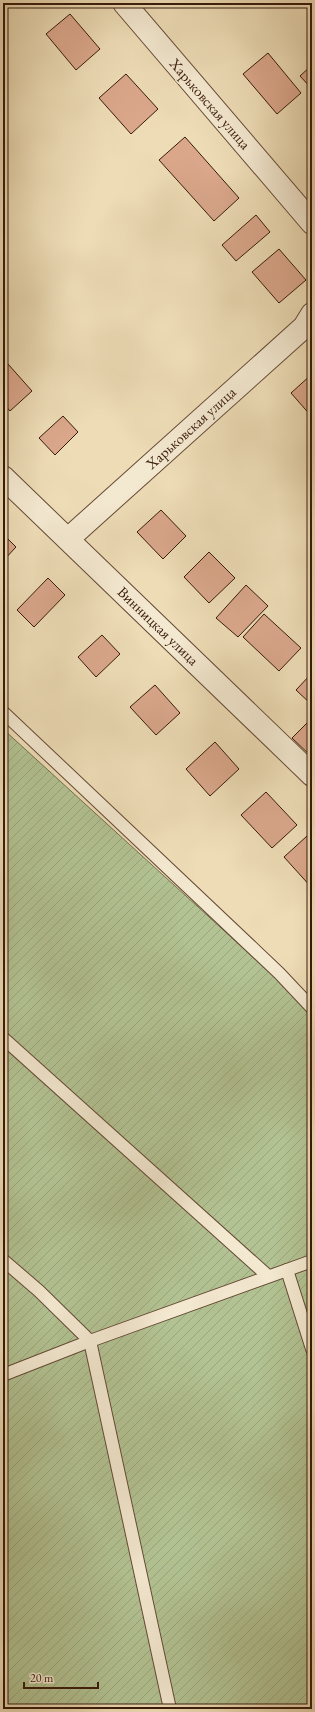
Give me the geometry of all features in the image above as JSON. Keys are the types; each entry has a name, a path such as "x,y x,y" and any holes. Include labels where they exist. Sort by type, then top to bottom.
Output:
{"street":[{"name":"Харьковская улица","path":"124,3 312,223"},
{"name":"Харьковская улица","path":"68,539 309,325"},
{"name":"Винницкая улица","path":"3,477 312,775"}],"lane":[{"path":"3,712 279,973 312,1008"},
{"path":"3,1038 268,1276"},
{"path":"3,1260 39,1291 90,1341 170,1709"},
{"path":"3,1375 90,1341 312,1261"},
{"path":"287,1270 312,1349"}],"green space":[{"path":"3,729 312,1011 312,1709 3,1709"}],"building":[{"path":"70,14 100,49 76,70 46,34"},
{"path":"268,53 301,93 277,114 243,74"},
{"path":"312,65 312,89 300,76"},
{"path":"126,74 158,109 131,134 99,98"},
{"path":"185,137 239,198 214,221 159,160"},
{"path":"256,215 270,232 236,261 222,245"},
{"path":"279,249 306,280 279,303 252,272"},
{"path":"8,364 32,391 10,411 3,403 3,369"},
{"path":"312,374 312,417 291,393"},
{"path":"63,416 78,432 55,455 39,438"},
{"path":"161,510 186,536 163,559 137,532"},
{"path":"3,534 16,547 3,561"},
{"path":"209,552 235,578 209,603 184,577"},
{"path":"48,578 65,595 34,627 17,610"},
{"path":"246,585 268,606 238,637 216,618"},
{"path":"264,614 301,648 279,671 243,637"},
{"path":"102,635 120,654 96,677 78,657"},
{"path":"312,673 312,705 296,690"},
{"path":"155,685 180,713 156,735 130,707"},
{"path":"312,718 312,757 292,738"},
{"path":"215,742 239,769 210,796 186,769"},
{"path":"266,792 297,825 272,848 241,815"},
{"path":"307,836 312,841 312,888 284,857"}]}
